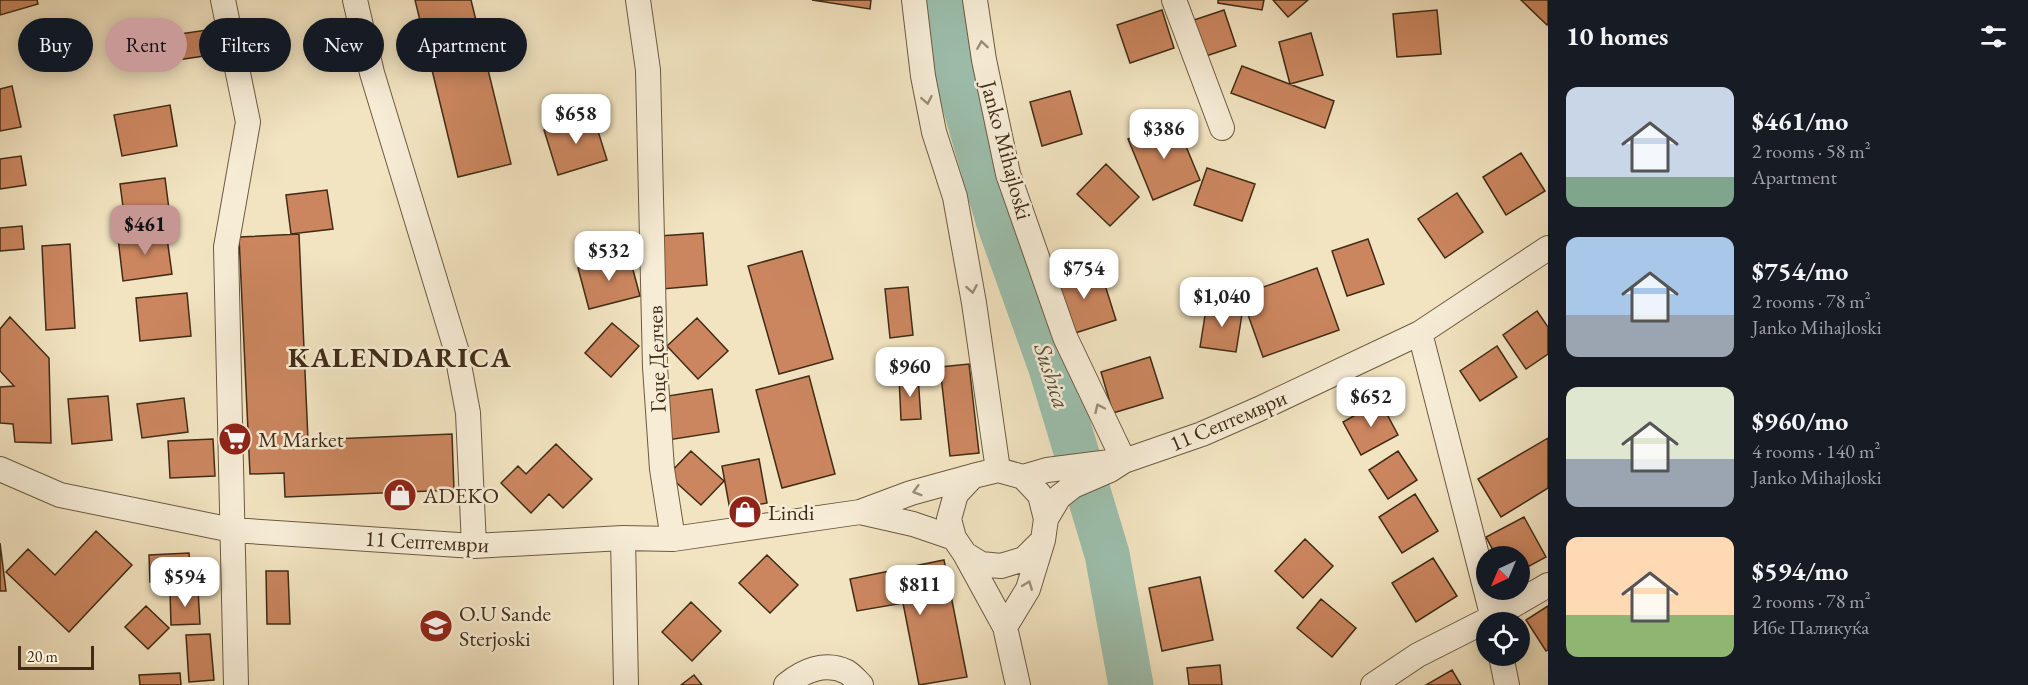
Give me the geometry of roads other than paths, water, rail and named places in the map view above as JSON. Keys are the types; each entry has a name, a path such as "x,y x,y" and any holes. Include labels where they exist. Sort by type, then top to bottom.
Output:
{"street":[{"path":"355,0 372,74 456,349 468,413 474,546"},
{"name":"Гоце Делчев","path":"638,0 648,69 655,367 661,458 674,539"},
{"path":"914,0 923,76 934,132 955,196 974,303 998,470"},
{"name":"Janko Mihajloski","path":"975,0 984,60 1008,174 1065,337 1115,464"},
{"path":"1173,0 1222,128"},
{"path":"229,2 248,122 226,248 236,685"},
{"name":"11 Септември","path":"1044,529 1059,497 1073,486 1115,464 1202,434 1250,413 1420,333 1548,248"},
{"path":"1420,333 1492,612"},
{"name":"11 Септември","path":"1023,477 1047,470 1115,464"},
{"name":"11 Септември","path":"0,469 60,495 232,530 474,546 623,538 674,539 860,512 911,493 973,476"},
{"path":"1005,627 1028,589 1044,529 1040,495 1023,477 998,470 973,476 956,494 949,519 959,546 1005,627 1018,685"},
{"name":"11 Септември","path":"860,512 913,524 959,546"},
{"path":"959,546 981,564 1000,566 1024,559 1044,529"},
{"path":"623,538 627,685"},
{"path":"1506,612 1548,585"},
{"path":"1373,685 1418,655 1476,628"},
{"path":"786,685 796,677 821,666 847,672 861,685"},
{"path":"1503,666 1507,685"}],"waterway":[{"name":"Sushica","path":"945,0 955,71 998,220 1051,368 1107,554 1131,685"}],"place":[{"name":"M Market","path":"235,439"},
{"name":"ADEKO","path":"400,495"},
{"name":"Lindi","path":"745,512"},
{"name":"O.U Sande Sterjoski","path":"436,626"}],"district":[{"name":"KALENDARICA","path":"400,357"}]}
